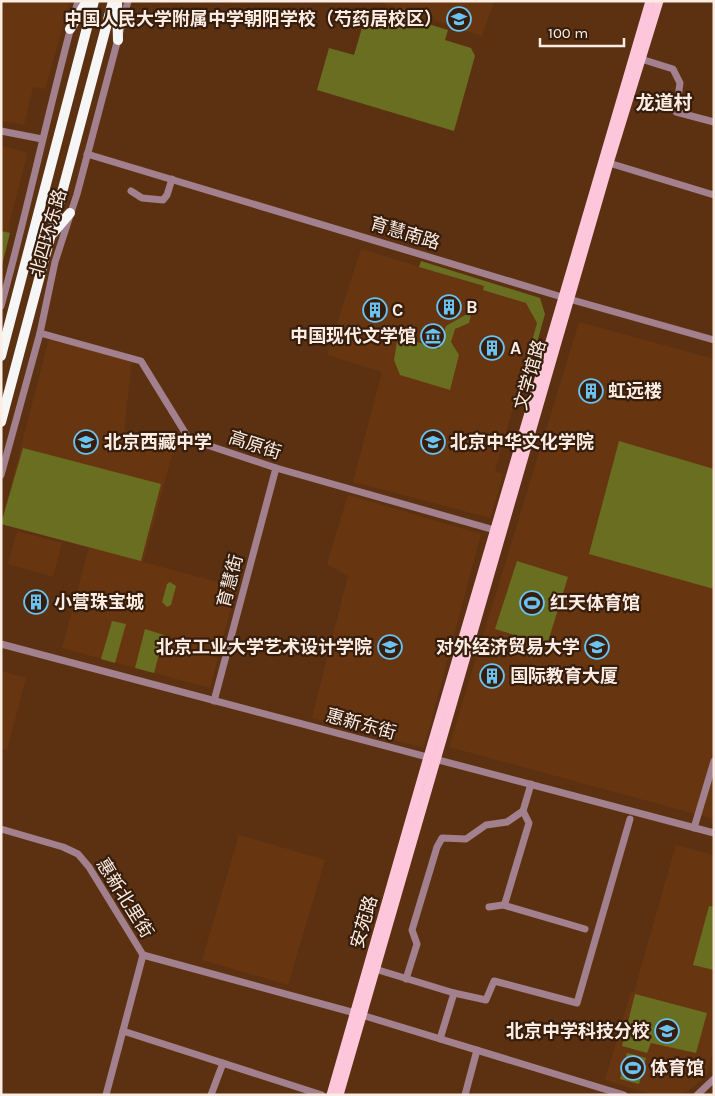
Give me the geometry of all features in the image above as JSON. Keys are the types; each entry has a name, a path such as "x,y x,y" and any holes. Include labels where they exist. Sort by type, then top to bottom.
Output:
{"highway":[{"path":"70,29 87,1"},
{"name":"北四环东路","path":"1,356 94,1"},
{"name":"北四环东路","path":"1,422 113,1"},
{"path":"117,1 118,40"},
{"path":"51,235 70,212"}],"main road":[{"name":"文学馆路","path":"432,758 650,1"},
{"name":"文学馆路","path":"566,298 659,1"},
{"name":"安苑路","path":"331,1095 375,969 432,758"},
{"name":"安苑路","path":"339,1095 358,1014 432,758"}],"street":[{"name":"北四环东路","path":"1,306 27,212 42,139 78,1"},
{"name":"北四环东路","path":"1,475 40,332 55,262 87,154 128,1"},
{"path":"641,59 673,69 680,83 676,112 714,122"},
{"path":"1,131 42,139"},
{"name":"育慧南路","path":"87,154 566,298 714,340"},
{"path":"609,163 714,195"},
{"path":"131,191 142,198 163,200 167,195 172,179"},
{"name":"高原街","path":"40,332 141,361 189,439 276,468 498,530"},
{"name":"育慧街","path":"214,701 276,468"},
{"name":"惠新东街","path":"1,644 714,834"},
{"path":"694,828 714,761"},
{"path":"406,978 416,944 412,930 437,847 442,838 466,839 486,825 507,822 523,811 531,784"},
{"path":"503,905 528,823 523,811"},
{"path":"375,969 454,993 486,1000 494,981 577,1003 630,819"},
{"name":"惠新北里街","path":"1,829 64,847 78,854 90,867 143,955 106,1095"},
{"path":"489,907 503,905 585,929"},
{"path":"143,955 358,1014 624,1095"},
{"path":"440,1039 454,993"},
{"path":"123,1031 322,1095"},
{"path":"465,1095 477,1050"},
{"path":"211,1095 223,1063"},
{"path":"697,1095 714,1079"}],"shaded area":[{"path":"1,1 70,1 45,89 33,87 24,125 1,121"},
{"name":"中国人民大学附属中学朝阳学校（芍药居校区）","path":"376,1 494,1 482,36"},
{"path":"1,146 25,152 27,156 9,224 10,233 1,266"},
{"path":"361,249 484,286 484,290 527,303 537,323 495,471 503,474 491,518 353,482 382,372 327,355"},
{"name":"对外经济贸易大学","path":"579,322 714,359 714,819 449,747"},
{"name":"北京西藏中学","path":"50,335 132,358 124,433 173,451 143,562 236,587 210,688 62,648 89,547 1,524"},
{"name":"北京工业大学艺术设计学院","path":"348,495 481,534 424,748 312,718 348,576 327,564"},
{"path":"17,531 62,543 53,577 8,564"},
{"path":"1,671 26,678 7,750 1,749"},
{"path":"239,835 325,860 288,985 202,960"},
{"path":"676,845 714,855 714,1049 706,1076 688,1091 680,1095 652,1095 605,1080 631,992 634,992"}],"green space":[{"path":"378,9 448,30 445,40 471,48 475,56 454,131 317,90 329,48 354,55 364,21 374,23"},
{"path":"1,231 10,233 1,269"},
{"path":"421,261 540,298 545,314 535,350 530,348 537,323 526,303 483,290 484,286 419,267"},
{"path":"467,314 471,315 469,323 455,329 451,342 459,355 450,390 400,375 394,360 398,336 439,349 446,326"},
{"path":"619,441 714,469 714,589 589,554"},
{"path":"23,448 161,484 141,561 1,524"},
{"name":"红天体育馆","path":"517,561 568,577 547,645 495,629"},
{"path":"170,582 176,586 171,605 167,607 162,602 167,584"},
{"path":"112,621 126,624 115,663 101,659"},
{"path":"145,629 164,635 154,673 135,668"},
{"path":"709,906 714,907 714,970 693,965"},
{"path":"635,994 707,1013 696,1053 651,1043 647,1053 622,1046"},
{"name":"体育馆","path":"627,1053 646,1058 639,1084 620,1079"}],"place":[{"name":"中国人民大学附属中学朝阳学校（芍药居校区）","path":"459,19"},
{"name":"B","path":"449,307"},
{"name":"C","path":"375,310"},
{"name":"中国现代文学馆","path":"433,336"},
{"name":"A","path":"492,348"},
{"name":"虹远楼","path":"591,391"},
{"name":"北京西藏中学","path":"86,442"},
{"name":"北京中华文化学院","path":"433,442"},
{"name":"小营珠宝城","path":"36,602"},
{"name":"红天体育馆","path":"532,603"},
{"name":"北京工业大学艺术设计学院","path":"390,647"},
{"name":"对外经济贸易大学","path":"597,647"},
{"name":"国际教育大厦","path":"492,676"},
{"name":"北京中学科技分校","path":"667,1031"},
{"name":"体育馆","path":"633,1068"}],"district":[{"name":"龙道村","path":"664,103"}]}
